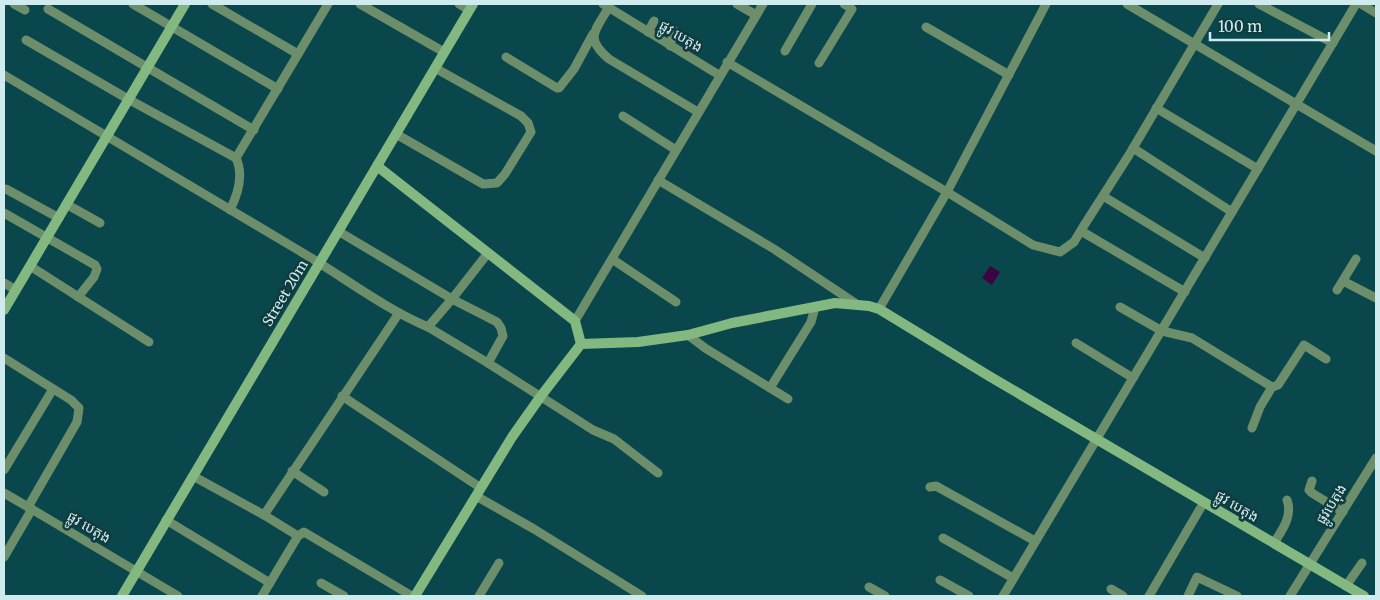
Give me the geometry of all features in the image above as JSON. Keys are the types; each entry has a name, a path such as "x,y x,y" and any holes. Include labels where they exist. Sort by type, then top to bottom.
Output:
{"street":[{"path":"14,4 25,10"},
{"path":"134,4 278,89"},
{"path":"4,310 185,4"},
{"path":"212,4 298,54"},
{"path":"236,158 328,4"},
{"path":"360,4 444,52"},
{"path":"459,4 471,7"},
{"path":"736,4 756,15"},
{"path":"575,322 719,75 763,4"},
{"path":"785,52 812,4"},
{"path":"819,63 852,9 844,4"},
{"path":"879,309 947,192 1046,4"},
{"path":"1127,4 1376,151"},
{"path":"727,62 1038,247 1060,252 1074,242 1133,148 1218,4"},
{"path":"1259,4 1333,43"},
{"path":"1003,596 1356,4"},
{"path":"1361,4 1376,13"},
{"path":"506,57 559,88 574,69 595,31 606,5"},
{"name":"ផ្លូវ បេតុង","path":"606,5 719,75"},
{"name":"Street 20m","path":"122,596 471,7"},
{"path":"48,9 254,130"},
{"path":"648,32 654,21"},
{"path":"926,27 1009,75"},
{"path":"670,46 674,30"},
{"path":"595,31 593,42 598,50 609,59 698,112"},
{"path":"26,40 128,100 236,158 240,167 240,178 238,190 230,210"},
{"path":"396,134 483,184 497,183 506,174 531,132 528,123 521,116 434,68"},
{"path":"4,75 319,262 399,313 428,327 488,363 593,430 614,439 658,473"},
{"path":"1156,108 1258,170"},
{"path":"623,116 676,150"},
{"path":"1133,148 1232,212"},
{"path":"262,596 298,536 304,532 413,596 512,437 581,344 575,322 377,166"},
{"path":"658,180 774,249 855,304"},
{"path":"6,189 58,218"},
{"path":"1103,196 1205,258"},
{"path":"66,204 100,223"},
{"path":"4,213 92,262 97,269 94,277 78,297"},
{"path":"338,231 452,299 497,322 503,336 488,363"},
{"path":"1081,231 1185,292"},
{"path":"428,327 488,253"},
{"path":"612,259 676,302"},
{"path":"1337,290 1356,259"},
{"path":"30,266 149,342"},
{"path":"1343,282 1376,298"},
{"path":"4,283 16,290"},
{"name":"ផ្លូវ បេតុង","path":"581,344 638,342 688,335 732,323 835,302 879,309 1364,596"},
{"path":"770,388 811,322 815,307"},
{"path":"1120,307 1162,330 1192,338 1272,387 1278,386 1304,344 1326,359"},
{"path":"264,515 399,313"},
{"path":"688,335 705,348 788,399"},
{"path":"1076,343 1133,378"},
{"path":"4,358 71,400 79,408 77,422 4,557"},
{"path":"1252,428 1260,406 1272,387"},
{"path":"4,470 53,389"},
{"path":"342,396 534,529 642,596"},
{"name":"ផ្លូវបេតុង","path":"1290,596 1376,458"},
{"path":"292,471 324,492"},
{"path":"193,476 298,536"},
{"path":"1312,481 1309,490 1312,494 1343,512"},
{"path":"930,487 936,486 1035,541"},
{"name":"ផ្លូវ បេតុង","path":"4,493 178,596"},
{"path":"1274,544 1286,524 1290,508 1287,500"},
{"path":"1149,596 1204,502"},
{"path":"166,520 270,583"},
{"path":"943,538 1013,578"},
{"path":"479,596 499,563"},
{"path":"1346,586 1362,563"},
{"path":"1188,596 1197,577 1235,596"},
{"path":"940,580 969,596"},
{"path":"321,583 344,596"},
{"path":"869,587 885,596"},
{"path":"1111,590 1122,596"}],"shaded area":[{"path":"990,266 1000,272 992,285 982,278"}]}
